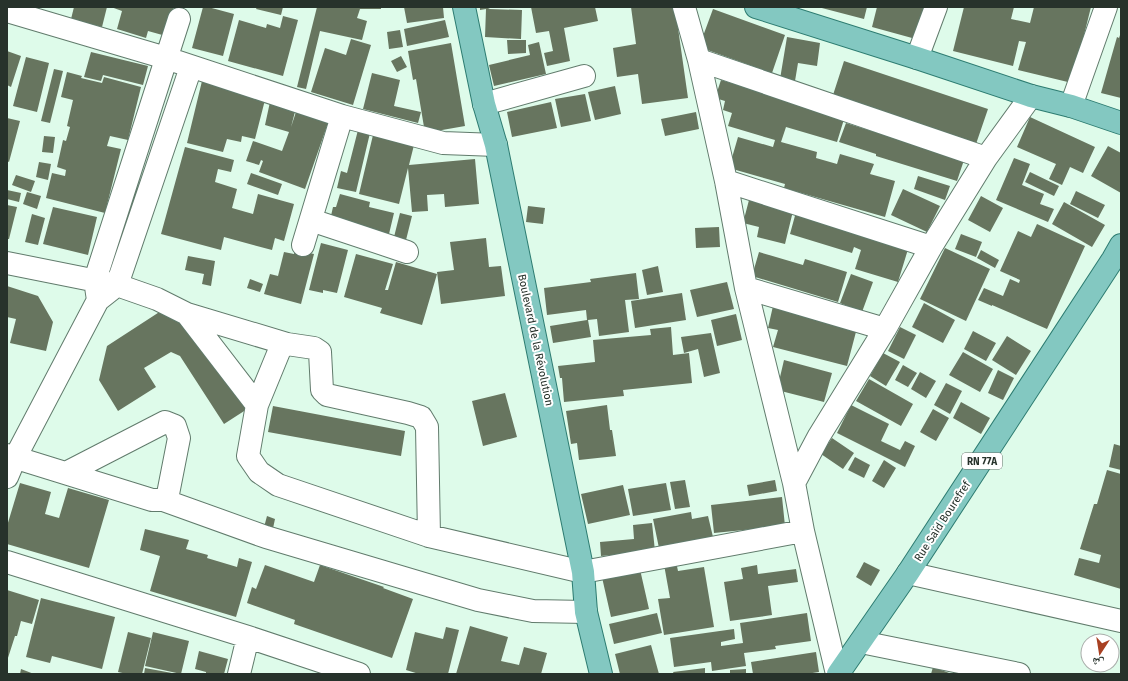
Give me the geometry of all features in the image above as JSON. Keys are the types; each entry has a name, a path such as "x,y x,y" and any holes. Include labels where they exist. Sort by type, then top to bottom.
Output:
{"main road":[{"name":"Boulevard de la Révolution","path":"464,7 484,104 496,145 583,572 586,612 602,674"},
{"path":"767,9 1031,96 1071,106 1121,123"},
{"name":"Rue Saïd Bourefref","path":"838,674 908,573 1113,259 1121,244"}],"street":[{"path":"684,7 699,60 726,181 746,288 794,483 803,532 838,674"},
{"path":"917,58 936,7"},
{"path":"1071,106 1106,7"},
{"path":"7,11 166,58 342,116 443,143 496,145"},
{"path":"179,19 97,290 10,463 66,473 152,500 163,500 266,537 478,600 533,611 586,612"},
{"path":"699,60 986,158"},
{"path":"117,285 191,67"},
{"path":"484,104 584,76"},
{"path":"794,483 819,436 885,329 931,247 986,158 1031,96"},
{"path":"303,245 342,116"},
{"path":"726,181 931,247"},
{"path":"311,220 407,252"},
{"path":"7,263 97,290 117,285 157,299 187,314 287,344 314,348 320,352 322,390 327,395 408,412 421,417 427,428 430,536"},
{"path":"746,288 885,329"},
{"path":"187,314 257,405"},
{"path":"287,344 280,349 257,405 248,456 259,472 278,484 430,536 583,572 803,532"},
{"path":"66,473 165,422 175,426 179,438 168,494 163,500"},
{"path":"7,562 248,637 359,674"},
{"path":"908,573 1121,621"},
{"path":"239,674 248,637"},
{"path":"861,642 1019,674"}],"building":[{"path":"74,7 107,7 102,27 71,19"},
{"path":"111,7 174,7 166,36 148,31 146,38 117,29 122,11"},
{"path":"203,7 234,14 223,56 192,48"},
{"path":"257,7 283,7 281,15 256,9"},
{"path":"317,7 381,7 381,9 360,9 357,18 367,21 362,40 320,31 306,89 297,87"},
{"path":"404,7 443,7 444,18 407,23"},
{"path":"480,7 492,7 488,9 522,10 521,39 485,37 486,9 480,10"},
{"path":"531,7 595,7 598,21 564,28 570,61 547,66 544,53 553,51 549,31 536,33"},
{"path":"631,7 675,7 688,98 642,104 638,74 617,77 613,48 636,44"},
{"path":"818,7 867,7 864,19"},
{"path":"877,7 933,7 923,41 872,27"},
{"path":"964,7 1014,7 1011,19 1030,23 1034,7 1091,7 1072,83 1018,70 1026,42 1019,41 1013,66 953,51"},
{"path":"713,9 785,35 772,73 699,47"},
{"path":"283,16 298,20 283,76 228,61 239,20 266,28 267,24 280,28"},
{"path":"445,20 449,37 407,46 404,29"},
{"path":"400,30 403,47 389,49 387,32"},
{"path":"1121,32 1121,98 1101,93 1117,37 1119,38"},
{"path":"787,37 820,43 817,66 798,63 795,81 780,79"},
{"path":"351,39 371,45 353,105 311,92 325,48 346,55"},
{"path":"507,40 526,40 526,53 508,54"},
{"path":"539,42 546,74 494,86 489,65 530,55 528,45"},
{"path":"451,43 465,126 425,133 416,79 413,80 408,51"},
{"path":"7,51 21,56 11,87 7,85"},
{"path":"91,52 148,66 143,85 103,75 101,81 84,77"},
{"path":"401,56 407,67 397,72 391,61"},
{"path":"26,57 49,63 37,112 13,106"},
{"path":"844,61 988,109 976,144 833,95"},
{"path":"54,69 63,71 50,123 41,121"},
{"path":"67,72 82,76 81,78 102,83 104,77 141,87 128,140 110,136 107,146 121,149 105,213 46,198 52,173 65,176 66,170 57,167 63,140 66,141 70,127 67,126 73,100 61,97"},
{"path":"372,73 400,80 394,106 421,112 418,123 363,109"},
{"path":"721,80 845,116 837,142 786,127 781,142 817,152 816,158 837,164 840,154 874,164 870,174 895,181 885,217 784,188 785,184 729,168 738,137 773,147 775,140 728,126 732,113 723,110 725,101 715,98"},
{"path":"202,81 266,96 255,139 242,136 241,142 227,139 223,152 187,143"},
{"path":"615,86 621,114 595,120 588,92"},
{"path":"585,94 591,121 561,127 555,99"},
{"path":"270,102 296,108 291,127 296,112 328,123 305,189 259,172 263,161 261,160 259,165 246,161 253,141 282,151 289,132 265,125"},
{"path":"551,102 557,128 512,137 507,112"},
{"path":"696,112 699,129 665,136 661,119"},
{"path":"1030,117 1095,147 1083,173 1070,167 1062,185 1049,179 1056,164 1017,147"},
{"path":"7,118 20,121 9,162 7,161"},
{"path":"846,123 964,160 957,181 876,156 876,154 839,142"},
{"path":"358,130 370,133 356,192 337,188 341,171 347,173"},
{"path":"373,135 414,145 409,165 475,159 479,204 445,207 444,194 427,195 428,211 412,212 408,168 399,204 359,194"},
{"path":"44,136 55,137 53,153 42,152"},
{"path":"1108,146 1121,153 1121,193 1091,176"},
{"path":"185,147 234,160 231,172 218,169 215,182 237,189 232,208 253,214 258,194 294,204 284,241 275,238 272,250 224,237 221,250 161,234"},
{"path":"1014,158 1030,164 1022,185 1044,194 1040,204 1054,209 1048,222 996,200"},
{"path":"39,162 51,164 48,180 36,177"},
{"path":"1030,172 1059,186 1054,196 1025,182"},
{"path":"251,173 282,184 278,195 247,184"},
{"path":"16,175 35,181 31,192 12,185"},
{"path":"918,176 950,186 945,200 914,189"},
{"path":"903,189 940,206 927,232 891,215"},
{"path":"7,190 21,193 19,202 7,199"},
{"path":"1076,191 1105,205 1098,218 1070,204"},
{"path":"27,192 41,196 37,209 23,204"},
{"path":"340,194 370,202 369,207 394,213 389,234 330,220 333,207 336,207"},
{"path":"981,196 1003,208 990,232 968,220"},
{"path":"749,200 793,211 785,244 757,237 759,227 743,223"},
{"path":"1064,202 1105,225 1092,247 1052,224"},
{"path":"7,205 17,207 9,239 7,239"},
{"path":"528,206 545,208 543,224 526,222"},
{"path":"53,207 97,217 88,255 43,244"},
{"path":"796,212 909,246 898,282 855,269 861,250 854,247 852,253 790,234"},
{"path":"400,213 412,216 406,240 394,237"},
{"path":"32,214 45,218 38,245 25,242"},
{"path":"1037,224 1085,246 1047,329 978,300 984,288 1003,296 1010,279 1019,283 1020,280 1000,271 1018,231 1031,237"},
{"path":"719,227 720,247 696,248 695,228"},
{"path":"300,230 305,252 314,254 301,304 264,294 270,274 278,276 284,252 294,254"},
{"path":"961,234 982,242 976,257 955,249"},
{"path":"486,238 489,267 501,266 505,296 441,304 437,272 454,270 450,242"},
{"path":"321,243 348,250 337,293 323,290 323,293 309,290"},
{"path":"945,248 990,269 966,321 920,299"},
{"path":"981,250 999,260 995,268 977,258"},
{"path":"759,252 803,265 805,259 847,272 838,302 752,276"},
{"path":"356,254 393,264 385,290 388,290 396,262 437,274 422,325 380,313 382,308 344,297"},
{"path":"188,256 215,261 211,286 202,284 204,274 185,270"},
{"path":"658,266 663,292 647,295 642,270"},
{"path":"636,273 639,299 625,300 629,332 599,336 597,319 588,320 591,337 553,343 550,326 587,320 586,310 547,315 544,288 591,282 590,279"},
{"path":"851,274 873,282 862,312 840,303"},
{"path":"250,279 263,284 260,292 247,288"},
{"path":"727,282 734,309 697,317 690,290"},
{"path":"7,286 38,296 53,322 46,351 10,343 16,319 7,317"},
{"path":"682,293 686,320 635,328 631,301"},
{"path":"924,303 955,320 943,343 912,327"},
{"path":"773,306 857,328 847,366 773,347 778,330 768,328"},
{"path":"164,309 197,315 255,404 224,424 180,356 171,352 144,368 156,387 118,411 99,380 107,346"},
{"path":"736,314 742,340 717,346 711,320"},
{"path":"671,327 673,355 689,353 692,383 623,390 624,396 564,402 562,378 560,378 558,366 595,362 593,340 651,335 650,329"},
{"path":"900,327 916,335 904,359 888,351"},
{"path":"973,331 996,343 986,361 964,349"},
{"path":"711,333 720,373 704,377 698,349 684,353 681,337"},
{"path":"1007,336 1031,351 1016,375 992,360"},
{"path":"963,352 993,369 980,392 949,375"},
{"path":"883,353 900,362 886,386 870,376"},
{"path":"784,360 832,373 824,402 777,390"},
{"path":"903,365 917,373 908,387 895,380"},
{"path":"998,370 1014,378 1003,400 988,393"},
{"path":"920,372 936,381 926,398 911,389"},
{"path":"869,379 913,404 901,426 856,401"},
{"path":"946,383 962,391 950,414 934,405"},
{"path":"505,393 517,437 483,446 472,401"},
{"path":"961,402 990,418 981,434 953,418"},
{"path":"607,405 610,430 612,430 616,456 579,460 577,443 571,444 566,411"},
{"path":"851,405 889,424 881,441 900,450 905,441 915,446 905,467 837,433"},
{"path":"273,406 405,431 401,456 268,432"},
{"path":"933,409 949,418 936,441 920,432"},
{"path":"832,438 854,453 843,469 821,454"},
{"path":"1114,444 1121,446 1121,470 1109,467"},
{"path":"855,457 870,465 864,478 848,470"},
{"path":"884,460 896,468 884,488 872,481"},
{"path":"1107,470 1121,474 1121,589 1074,575 1079,558 1099,563 1101,555 1080,549 1094,504 1097,504"},
{"path":"685,480 690,507 675,509 670,482"},
{"path":"775,480 777,491 749,496 747,485"},
{"path":"20,483 51,492 45,514 59,518 68,488 109,500 89,568 7,544 7,526"},
{"path":"666,483 671,510 633,516 628,489"},
{"path":"623,485 630,515 588,524 581,494"},
{"path":"782,497 785,526 714,533 711,505"},
{"path":"691,512 692,519 708,516 713,537 659,548 653,519"},
{"path":"267,516 275,519 272,533 263,531"},
{"path":"652,523 655,551 601,556 600,542 634,539 633,525"},
{"path":"145,529 189,540 186,549 208,555 207,558 237,567 239,558 252,562 236,617 150,591 160,556 140,550"},
{"path":"675,557 678,571 704,567 714,627 664,635 658,599 670,598 663,559"},
{"path":"864,562 880,570 871,586 856,577"},
{"path":"265,565 314,582 320,565 384,587 383,588 413,599 392,658 294,624 295,620 247,603 252,587 256,589"},
{"path":"639,565 649,609 611,617 601,573"},
{"path":"757,565 758,574 796,569 798,582 768,586 772,615 730,621 724,582 743,579 741,568"},
{"path":"7,590 39,600 32,624 21,621 7,661"},
{"path":"41,598 115,617 102,669 52,656 50,663 26,657"},
{"path":"657,613 662,633 614,644 609,624"},
{"path":"807,613 811,641 775,646 776,649 744,653 746,666 712,671 711,662 674,667 670,638 734,629 735,639 721,642 721,646 743,643 740,623"},
{"path":"470,626 508,637 501,661 519,665 524,647 547,653 541,674 456,674"},
{"path":"446,627 459,630 448,674 419,674 406,670 415,632 443,639"},
{"path":"128,632 151,638 142,674 127,674 118,672"},
{"path":"153,632 189,641 181,674 145,666"},
{"path":"651,645 659,674 620,674 615,654"},
{"path":"199,651 228,659 224,674 206,674 206,672 195,669"},
{"path":"816,652 819,672 806,674 753,674 751,662"},
{"path":"933,667 952,674 931,674"},
{"path":"145,668 172,673 144,674"},
{"path":"705,668 705,674 674,674 673,672"},
{"path":"21,669 34,674 20,674"},
{"path":"746,669 746,674 730,674 730,670"}]}
